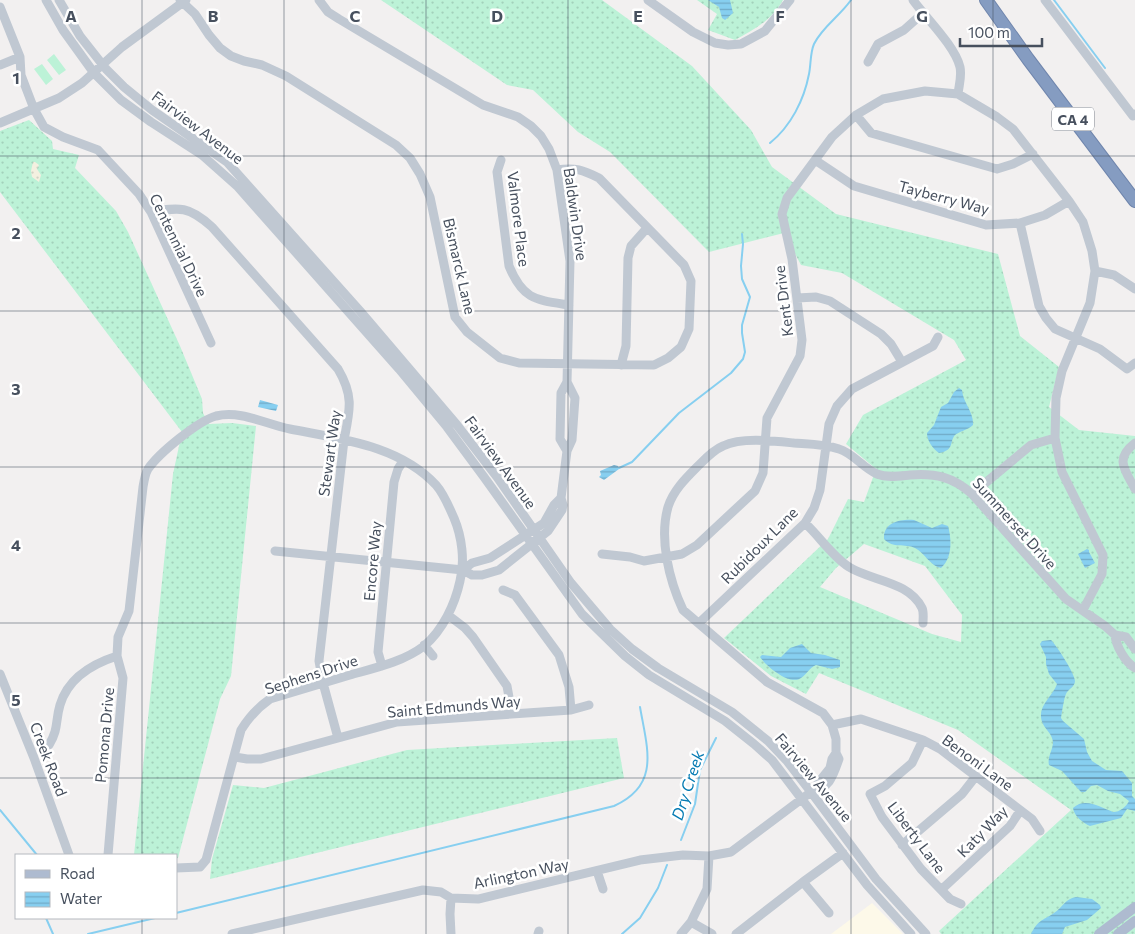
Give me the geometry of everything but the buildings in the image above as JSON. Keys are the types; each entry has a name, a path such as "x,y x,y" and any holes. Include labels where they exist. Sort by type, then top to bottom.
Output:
{"highway":[{"name":"CA 4","path":"986,0 1135,201"},
{"name":"CA 4","path":"1013,36 1032,57 1135,192"}],"main road":[{"path":"1099,934 1135,907"},
{"path":"1118,934 1135,921"}],"street":[{"name":"Fairview Avenue","path":"46,0 63,30 94,74 121,100 202,155 238,187 399,369 447,427 582,614 625,656 657,680 725,721 772,760 867,885 910,934"},
{"name":"Fairview Avenue","path":"59,0 80,36 103,65 124,87 152,110 227,162 265,202 457,425 571,583 610,629 632,649 658,668 732,712 761,735 787,761 876,879 926,934"},
{"name":"Baldwin Drive","path":"318,0 328,12 475,101 518,117 531,126 541,136 549,149 557,170 570,260 567,382 574,398 572,440 567,451 561,498 562,510 548,531 539,537 527,539 490,558 472,563 463,570"},
{"path":"648,0 693,32 715,43 728,45 741,44 765,31 790,0"},
{"path":"913,0 955,53 960,68 958,94 997,117 1013,129 1069,200 1083,222 1092,251 1095,271 1090,303 1062,371 1056,398 1055,438 1062,472 1103,555 1102,574 1083,610"},
{"path":"1045,0 1134,115"},
{"path":"0,123 59,98 94,74 122,47 183,1"},
{"name":"Bismarck Lane","path":"183,1 220,48 230,56 262,65 286,76 396,145 410,158 420,174 430,197 455,317 467,332 500,358 519,363 654,365 668,358 681,347 690,329 691,282 684,265 599,178 583,169 567,168 557,170"},
{"name":"Centennial Drive","path":"0,7 20,56 21,75 34,109 44,127 63,137 98,150 139,194 151,212 211,343"},
{"path":"868,62 878,44 904,30 923,13"},
{"path":"0,65 20,56"},
{"name":"Kent Drive","path":"602,554 630,557 644,562 682,554 697,545 755,491 763,473 769,411 800,356 802,340 792,259 782,214 787,198 832,137 856,115 883,99 925,91 958,94"},
{"path":"856,115 872,133 997,169 1013,164 1033,154"},
{"name":"Valmore Place","path":"501,160 497,172 509,266 513,277 522,289 536,300 569,305"},
{"name":"Tayberry Way","path":"815,160 854,186 986,225 1020,223 1045,215 1069,200"},
{"name":"Stewart Way","path":"151,212 182,208 199,215 212,227 338,369 346,384 350,401 349,417 344,440 318,661 338,738"},
{"path":"1020,223 1039,306 1055,329 1100,349 1127,369 1135,363"},
{"path":"621,365 626,346 628,258 631,246 647,228"},
{"path":"1095,271 1114,275 1135,289"},
{"path":"797,298 816,297 830,301 881,334 891,344 902,362"},
{"name":"Rubidoux Lane","path":"699,623 805,523 814,508 820,490 828,424 837,406 847,394 852,389 933,346 938,337"},
{"name":"Baldwin Drive","path":"567,382 561,393 560,422 560,438 567,451"},
{"name":"Sephens Drive","path":"147,470 158,457 203,421 217,416 235,414 287,429 379,449 422,472 436,486 448,504 457,525 463,570 458,592 448,615 438,630 424,645 397,661 270,699 250,716 241,730 206,860 200,867 178,868"},
{"path":"972,494 1031,445 1055,438"},
{"name":"Summerset Drive","path":"832,725 823,713 767,682 683,610 675,593 664,529 668,505 680,484 704,460 723,446 739,442 765,440 826,446 841,449 877,474 893,477 939,475 960,483 1060,593 1115,635 1126,637 1135,649"},
{"path":"1135,443 1124,452 1122,461 1135,489"},
{"name":"Encore Way","path":"382,666 378,652 394,482 403,461"},
{"name":"Pomona Drive","path":"108,854 123,678 117,656 118,637 129,611 143,487 147,470"},
{"name":"Baldwin Drive","path":"275,551 386,561 463,570 472,575 482,575 499,570 527,539 533,529 544,522 554,505 561,498"},
{"path":"805,523 840,560 850,567 904,589 915,597 923,609 923,623"},
{"path":"503,590 515,595 558,655 569,687 571,710"},
{"path":"448,615 473,637 507,686 512,714"},
{"name":"Summerset Drive","path":"1115,635 1116,644 1135,668"},
{"path":"424,645 433,656"},
{"path":"48,745 56,734 60,705 67,689 82,673 100,662 117,656"},
{"name":"Creek Road","path":"0,674 34,758 69,854"},
{"name":"Saint Edmunds Way","path":"235,757 247,760 261,759 396,722 571,710 588,705"},
{"name":"Benoni Lane","path":"832,725 861,719 923,740 940,749 1032,819 1040,831"},
{"name":"Arlington Way","path":"232,934 423,890 441,892 451,898 478,898 665,856 709,856 731,852 802,798 811,792 822,790 828,783 833,769 832,759 836,753 836,739 832,725"},
{"name":"Liberty Lane","path":"923,740 912,763 885,786 870,794 882,817 921,869 950,899 961,904"},
{"path":"902,845 962,794 976,776"},
{"name":"Katy Way","path":"941,890 1010,826 1020,811"},
{"path":"736,934 749,930 803,882 843,853"},
{"path":"681,934 691,922 706,889 709,856"},
{"path":"597,871 603,889"},
{"path":"803,882 829,913"},
{"path":"451,898 452,934"},
{"path":"691,922 712,934"}],"shaded area":[{"path":"872,903 903,934 831,934"}],"green space":[{"path":"381,0 602,0 692,66 751,130 772,167 836,214 998,254 1020,336 1059,367 1049,407 1079,430 1135,436 1135,934 941,934 939,931 1071,810 958,730 819,673 806,694 771,676 724,638 828,539 848,499 864,502 876,469 846,444 863,415 966,360 954,340 842,273 801,265 784,233 709,252 610,152 578,132 533,90 507,85","holes":["864,544 925,566 962,615 961,642 932,634 820,587 836,568"]},
{"path":"697,0 783,0 774,13 756,28 735,40 708,30 717,14"},
{"path":"54,54 66,70 59,75 47,60"},
{"path":"42,64 53,79 46,85 34,69"},
{"path":"29,120 52,141 53,149 79,155 75,168 116,211 128,232 180,346 202,399 203,413 209,424 232,423 256,426 231,676 220,699 178,858 178,854 134,854 173,474 182,432 0,192 0,131"},
{"path":"617,738 624,778 210,879 212,859 233,785 264,788 407,750"}],"sand":[{"path":"33,162 39,165 37,169 41,175 39,182 32,177"}],"water":[{"path":"708,0 730,0 733,13 725,20 722,18 719,7"},
{"path":"959,388 962,390 972,416 973,425 955,435 950,448 939,453 928,439 927,433 934,425 941,407 948,403 954,392"},
{"path":"260,400 278,405 276,411 258,407"},
{"path":"614,465 618,466 619,469 604,480 599,477 601,475 600,471"},
{"path":"914,520 932,528 942,524 948,526 950,549 947,560 941,568 934,565 915,548 891,544 884,539 884,533 890,525 899,521"},
{"path":"1087,549 1095,563 1085,568 1078,554"},
{"path":"1051,640 1065,660 1075,681 1065,696 1061,718 1084,739 1087,752 1092,761 1106,770 1122,771 1132,783 1135,811 1127,809 1121,818 1090,826 1082,821 1073,808 1082,803 1093,804 1113,812 1122,809 1129,801 1120,794 1108,791 1097,785 1091,786 1085,792 1081,792 1062,771 1049,765 1053,742 1043,724 1041,713 1057,684 1049,674 1046,657 1040,644 1042,641"},
{"path":"802,644 811,653 840,660 840,667 832,669 816,665 796,680 779,674 760,657 762,655 781,657 790,648"},
{"path":"1076,897 1092,899 1101,908 1087,920 1065,927 1062,934 1031,934 1041,921"}],"waterway":[{"path":"770,143 784,129 796,112 807,84 811,55 817,38 851,0"},
{"name":"Dry Creek","path":"1054,0 1105,68"},
{"path":"619,468 632,462 679,413 731,373 743,359 745,352 742,325 750,297 742,279 742,234"},
{"path":"178,913 614,806 629,797 639,787 645,776 647,764 646,737 640,707"},
{"name":"Dry Creek","path":"681,840 695,804 700,770 716,738"},
{"path":"0,810 36,854"},
{"name":"Dry Creek","path":"622,934 640,918 658,888 667,865"},
{"path":"46,919 53,934"},
{"path":"88,934 151,919"}]}
